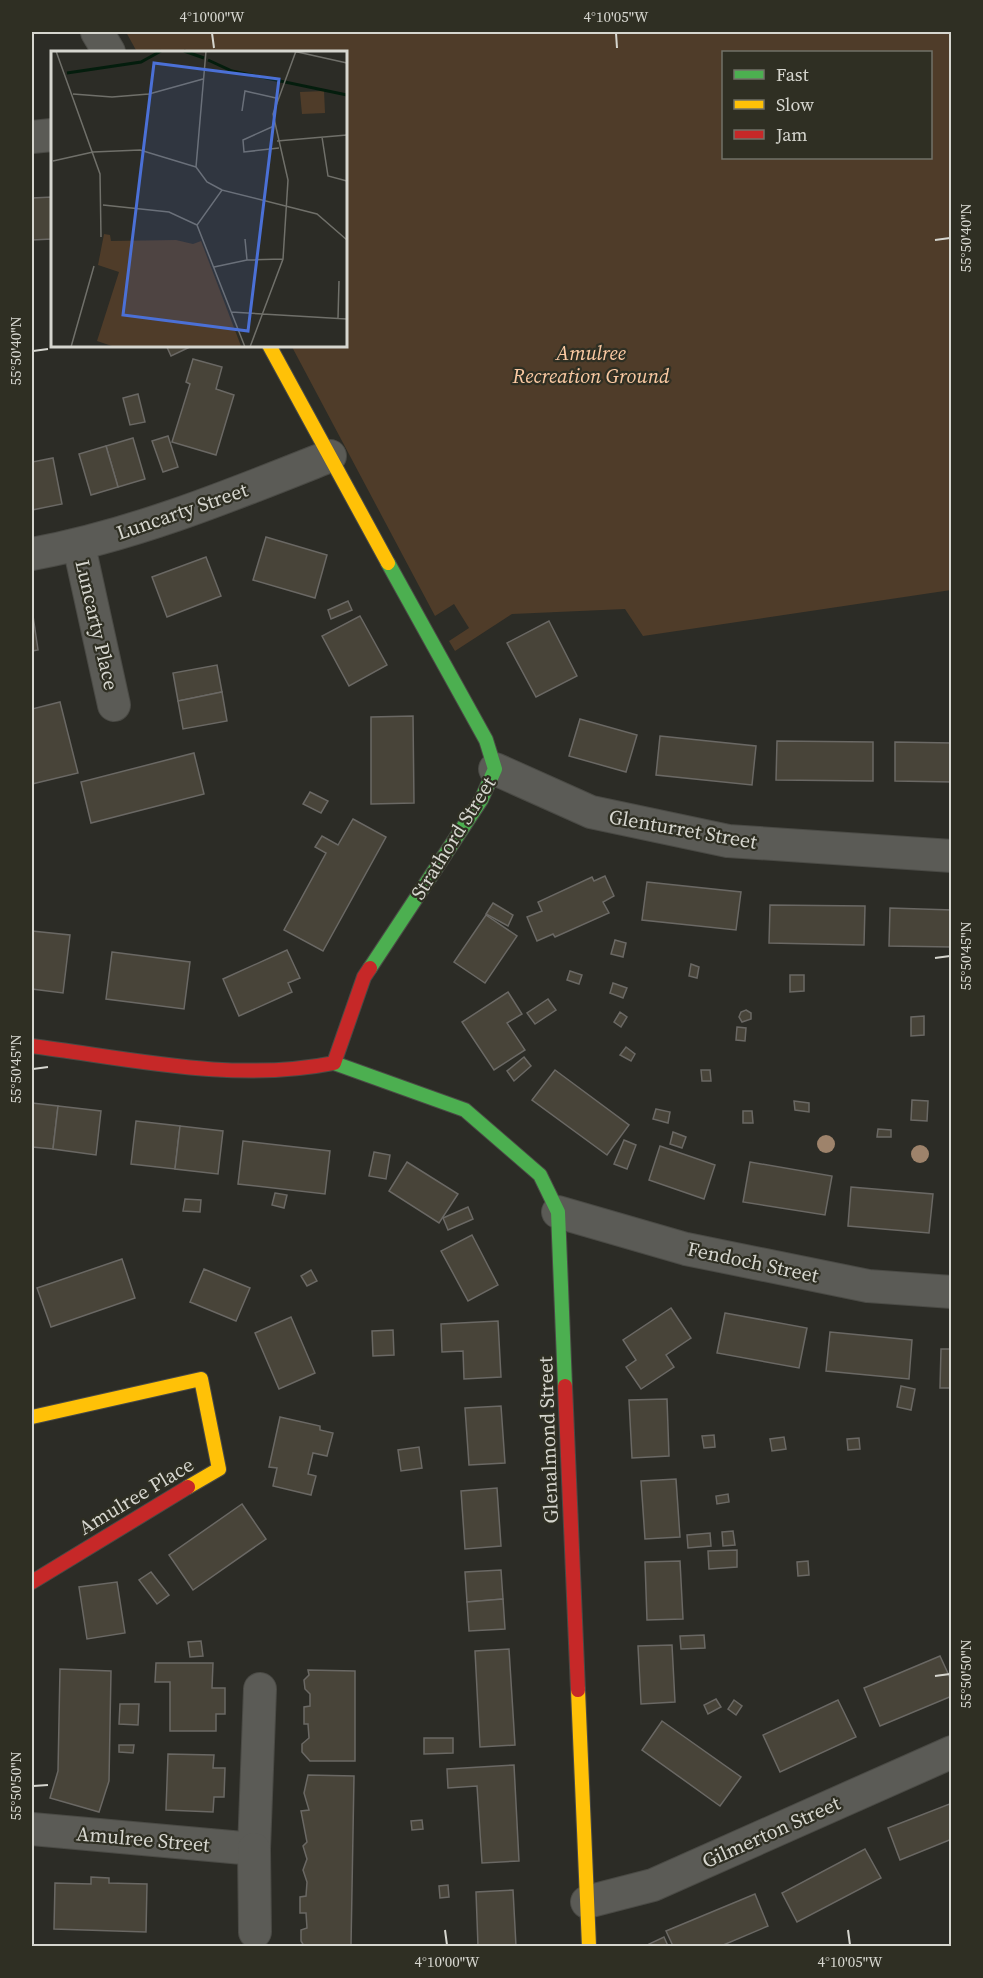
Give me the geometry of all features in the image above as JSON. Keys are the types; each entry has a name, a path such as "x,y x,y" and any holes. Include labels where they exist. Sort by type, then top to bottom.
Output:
{"street":[{"path":"97,32 108,51"},
{"path":"32,137 51,135"},
{"name":"Strathord Street","path":"270,346 486,740 495,769 481,800 364,977 334,1063"},
{"name":"Luncarty Street","path":"32,554 79,546 197,509 330,456"},
{"name":"Luncarty Place","path":"79,546 114,705"},
{"name":"Glenturret Street","path":"495,769 591,812 728,841 951,856"},
{"path":"32,1046 228,1072 298,1070 334,1063"},
{"name":"Glenalmond Street","path":"334,1063 465,1110 540,1175 558,1212 589,1947"},
{"name":"Fendoch Street","path":"558,1212 686,1249 857,1284 951,1292"},
{"name":"Amulree Place","path":"32,1417 201,1379 219,1469 32,1582"},
{"path":"255,1932 254,1849 260,1689"},
{"name":"Gilmerton Street","path":"587,1902 653,1885 951,1752"},
{"name":"Amulree Street","path":"32,1828 254,1849"}],"green space":[{"name":"Amulree Recreation Ground","path":"126,32 951,32 951,590 643,636 625,609 512,614 455,651 449,641 469,628 454,604 435,616 292,346 346,346 346,51 136,51"}],"building":[{"path":"51,197 51,239 32,240 32,198"},
{"path":"166,346 192,346 171,356"},
{"path":"193,359 222,367 216,389 234,395 216,455 172,442 190,384 186,382"},
{"path":"138,394 145,422 130,425 123,398"},
{"path":"168,436 178,467 163,472 152,441"},
{"path":"133,438 145,479 118,487 106,446"},
{"path":"106,446 118,487 91,495 79,454"},
{"path":"53,458 62,504 32,510 32,462"},
{"path":"266,537 327,555 315,598 253,580"},
{"path":"206,557 221,596 167,617 152,577"},
{"path":"348,601 352,610 331,619 328,610"},
{"path":"32,609 38,650 32,651"},
{"path":"360,616 387,665 349,686 322,636"},
{"path":"549,621 577,676 536,697 507,643"},
{"path":"217,665 222,692 178,701 173,673"},
{"path":"222,692 227,721 183,729 178,701"},
{"path":"60,702 78,773 32,784 32,709"},
{"path":"413,716 414,803 371,804 371,717"},
{"path":"580,719 637,735 626,772 569,756"},
{"path":"660,736 756,746 752,785 656,775"},
{"path":"777,741 873,742 873,781 776,780"},
{"path":"895,742 952,743 952,782 895,781"},
{"path":"194,753 204,794 91,823 81,782"},
{"path":"310,792 328,801 321,813 303,804"},
{"path":"353,819 386,837 323,951 284,930 326,853 315,847 322,836 338,845"},
{"path":"605,876 614,896 603,902 609,913 555,937 553,934 537,941 527,917 542,911 538,902 592,877 594,881"},
{"path":"647,882 741,892 736,930 642,920"},
{"path":"493,903 513,915 508,926 486,914"},
{"path":"770,905 865,906 864,945 769,943"},
{"path":"890,908 952,910 952,947 889,946"},
{"path":"486,915 517,936 485,983 454,962"},
{"path":"32,931 70,935 63,993 32,989"},
{"path":"615,940 626,943 623,957 611,954"},
{"path":"287,950 300,978 288,983 292,992 239,1016 223,979"},
{"path":"112,952 190,962 184,1009 106,999"},
{"path":"691,964 699,967 697,978 689,976"},
{"path":"570,971 582,975 579,984 567,980"},
{"path":"790,975 804,975 804,991 790,992"},
{"path":"613,983 627,988 623,998 610,993"},
{"path":"508,992 522,1014 507,1023 525,1050 494,1070 462,1022"},
{"path":"548,999 556,1010 535,1024 527,1013"},
{"path":"746,1010 751,1013 751,1019 742,1022 739,1017 741,1012"},
{"path":"620,1012 627,1017 621,1027 614,1022"},
{"path":"924,1016 924,1035 911,1036 911,1017"},
{"path":"737,1027 746,1028 745,1041 736,1040"},
{"path":"626,1047 635,1054 631,1061 620,1055"},
{"path":"524,1057 531,1066 514,1081 507,1071"},
{"path":"555,1070 629,1125 607,1155 532,1100"},
{"path":"701,1070 710,1070 711,1081 702,1081"},
{"path":"912,1100 928,1101 927,1121 911,1120"},
{"path":"794,1101 809,1103 809,1112 795,1110"},
{"path":"32,1103 58,1106 53,1149 32,1147"},
{"path":"58,1106 101,1111 96,1155 53,1149"},
{"path":"656,1109 670,1112 668,1123 653,1119"},
{"path":"743,1111 752,1111 753,1123 743,1123"},
{"path":"136,1121 180,1126 175,1169 131,1164"},
{"path":"180,1126 223,1131 218,1174 175,1169"},
{"path":"878,1129 891,1130 891,1137 877,1137"},
{"path":"673,1132 686,1137 682,1148 670,1144"},
{"path":"624,1140 636,1145 627,1169 614,1164"},
{"path":"243,1141 330,1151 325,1194 238,1184"},
{"path":"660,1146 715,1165 704,1199 649,1180"},
{"path":"374,1152 390,1155 386,1179 369,1176"},
{"path":"407,1162 458,1194 439,1223 389,1191"},
{"path":"750,1162 832,1176 825,1215 743,1202"},
{"path":"851,1187 933,1194 929,1233 848,1226"},
{"path":"275,1193 287,1195 284,1208 272,1205"},
{"path":"185,1199 201,1200 200,1212 183,1211"},
{"path":"468,1207 473,1219 448,1230 443,1218"},
{"path":"472,1235 498,1285 468,1301 441,1251"},
{"path":"122,1259 135,1298 51,1327 37,1288"},
{"path":"204,1269 250,1288 236,1321 190,1302"},
{"path":"311,1270 317,1281 307,1286 301,1276"},
{"path":"671,1308 691,1338 666,1355 674,1367 641,1389 626,1367 636,1360 623,1340"},
{"path":"725,1313 807,1328 799,1368 717,1353"},
{"path":"291,1317 315,1373 279,1389 255,1333"},
{"path":"498,1321 501,1377 464,1379 463,1351 442,1352 441,1324"},
{"path":"393,1330 394,1355 373,1356 372,1331"},
{"path":"830,1332 912,1340 909,1379 826,1371"},
{"path":"941,1349 952,1349 952,1388 940,1388"},
{"path":"901,1386 915,1389 911,1410 897,1407"},
{"path":"667,1399 669,1456 632,1458 629,1400"},
{"path":"501,1406 505,1463 469,1465 465,1408"},
{"path":"280,1417 320,1426 320,1430 333,1433 327,1456 313,1453 308,1474 316,1476 311,1495 273,1486 277,1468 269,1467"},
{"path":"714,1435 715,1447 704,1448 702,1436"},
{"path":"784,1437 786,1449 772,1451 770,1439"},
{"path":"859,1438 860,1449 848,1450 847,1439"},
{"path":"419,1447 422,1468 401,1471 398,1450"},
{"path":"676,1479 680,1537 645,1539 641,1481"},
{"path":"497,1488 501,1546 465,1549 461,1491"},
{"path":"728,1494 729,1502 717,1504 716,1496"},
{"path":"242,1504 266,1539 193,1590 169,1555"},
{"path":"733,1531 735,1545 723,1546 722,1532"},
{"path":"710,1533 711,1546 688,1548 687,1535"},
{"path":"737,1550 737,1567 709,1569 708,1551"},
{"path":"680,1561 683,1619 647,1620 645,1562"},
{"path":"808,1561 809,1575 798,1576 797,1562"},
{"path":"501,1570 503,1599 467,1602 465,1572"},
{"path":"151,1572 169,1595 157,1604 139,1580"},
{"path":"117,1582 125,1633 87,1639 79,1587"},
{"path":"503,1599 505,1629 469,1631 467,1602"},
{"path":"704,1635 705,1648 681,1649 680,1636"},
{"path":"201,1641 203,1656 190,1657 188,1642"},
{"path":"672,1645 675,1702 641,1704 638,1646"},
{"path":"509,1649 515,1745 480,1747 475,1651"},
{"path":"940,1656 952,1682 952,1696 880,1726 864,1688"},
{"path":"156,1663 213,1663 212,1688 225,1688 225,1714 216,1714 216,1731 170,1731 170,1682 155,1682"},
{"path":"60,1669 111,1671 109,1781 99,1812 50,1798 58,1771"},
{"path":"308,1670 355,1671 355,1761 310,1761 302,1752 302,1744 309,1738 308,1724 304,1724 304,1707 310,1706 310,1694 305,1689 304,1680 309,1675"},
{"path":"716,1699 721,1707 708,1714 704,1705"},
{"path":"734,1700 742,1706 736,1715 728,1709"},
{"path":"838,1700 856,1737 780,1772 763,1735"},
{"path":"120,1704 139,1704 138,1725 119,1724"},
{"path":"662,1721 741,1777 720,1806 642,1750"},
{"path":"424,1738 453,1738 453,1753 424,1754"},
{"path":"119,1745 134,1745 133,1753 119,1752"},
{"path":"168,1754 214,1755 213,1768 225,1768 224,1797 214,1797 213,1812 166,1810"},
{"path":"514,1765 519,1861 482,1863 477,1786 448,1788 447,1769"},
{"path":"308,1775 354,1776 351,1946 304,1946 301,1941 301,1930 307,1928 306,1913 300,1913 300,1897 306,1896 307,1882 303,1870 307,1859 303,1846 307,1842 301,1811 309,1810 304,1793"},
{"path":"952,1803 952,1839 900,1860 888,1828"},
{"path":"422,1820 423,1829 412,1830 411,1821"},
{"path":"865,1849 881,1878 797,1922 782,1893"},
{"path":"91,1877 109,1878 109,1883 147,1884 146,1932 54,1929 55,1883 91,1884"},
{"path":"448,1885 449,1897 440,1898 439,1886"},
{"path":"513,1890 516,1946 478,1946 476,1892"},
{"path":"755,1894 768,1926 721,1946 673,1946 666,1931"},
{"path":"664,1937 668,1946 650,1946 649,1944"}],"traffic: fast":[{"path":"370,968 481,800 495,769 486,740 388,563"},
{"path":"334,1063 465,1110 540,1175 558,1212 565,1386"}],"traffic: slow":[{"path":"270,346 388,563"},
{"path":"32,1417 201,1379 219,1469 188,1487"},
{"path":"578,1690 589,1946"}],"traffic: jam":[{"path":"32,1046 183,1067 221,1070 296,1069 334,1063 364,977 370,968"},
{"path":"565,1386 578,1690"},
{"path":"32,1582 188,1487"}]}
